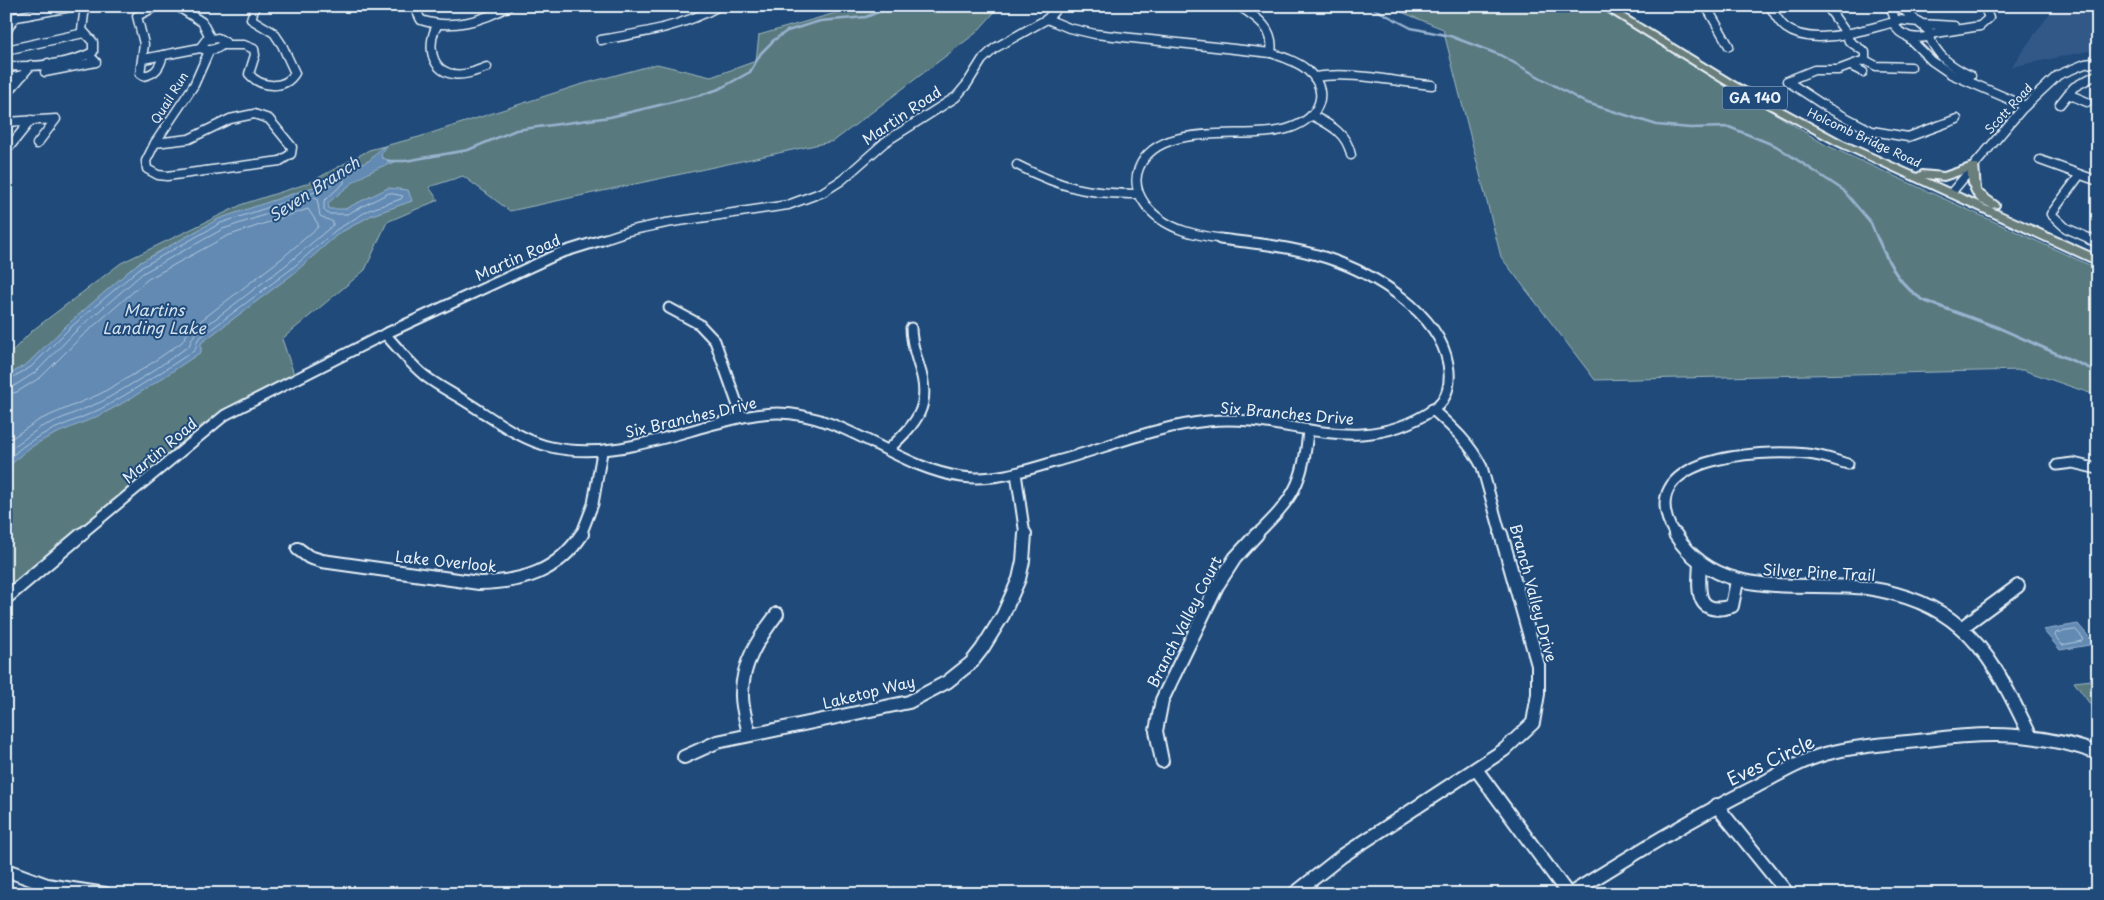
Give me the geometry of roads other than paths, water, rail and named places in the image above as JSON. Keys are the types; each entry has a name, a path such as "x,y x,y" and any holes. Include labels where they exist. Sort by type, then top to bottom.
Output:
{"main road":[{"name":"Holcomb Bridge Road","path":"1603,6 1768,105 1840,143 2098,261"},
{"path":"1894,167 1944,178 1954,176 1974,166"},
{"path":"1974,166 1972,186 1974,190 1982,199 2005,211 2024,226"}],"street":[{"path":"6,32 10,19 76,6"},
{"path":"6,66 31,66 48,63 45,72 96,62 89,55 93,51 93,42 82,30 86,6"},
{"path":"157,6 137,16 144,44 140,74 149,75 159,70 163,55"},
{"path":"177,6 204,22 209,29 211,39"},
{"path":"143,59 200,48 209,51 223,45 244,45 254,49 256,55 249,74 255,81 276,86 292,78 294,73 282,45 274,33 251,19 255,6"},
{"path":"414,6 421,20 438,24 480,19 509,6"},
{"path":"601,40 662,29 703,15 719,6"},
{"name":"Martin Road","path":"6,598 225,415 248,402 385,334 526,268 592,242 666,223 788,205 823,192 842,180 884,142 956,97 967,84 982,60 995,48 1047,19 1060,6"},
{"path":"1239,6 1266,26 1272,39 1271,53"},
{"path":"1706,6 1729,46"},
{"path":"1770,6 1780,22 1794,32 1818,36 1846,33 1908,20 1965,28"},
{"path":"1827,6 1846,33 1849,41 1865,52 1865,60"},
{"path":"1890,6 1896,22 1896,28 1932,61 1952,74 2028,103"},
{"path":"1899,6 1928,28 1936,54 1950,65 2028,103"},
{"path":"1863,29 1920,38 1980,26 1989,18 1984,6"},
{"path":"1017,165 1048,182 1072,190 1099,194 1139,194 1137,178 1141,164 1151,151 1166,142 1193,135 1278,132 1298,126 1313,116 1319,107 1322,97 1320,87 1314,77 1296,62 1271,53 1095,34 1069,28 1047,19"},
{"path":"438,24 429,42 434,63 438,68 447,73 461,74 487,68"},
{"path":"6,50 84,33"},
{"path":"200,48 202,43 211,39 223,39 225,42 223,45"},
{"name":"Quail Run","path":"155,143 189,139 230,119 254,114 269,119 293,150 286,158 280,160 167,176 158,176 147,169 146,160 155,143 194,85 209,51"},
{"path":"1865,60 1838,70 1814,70 1787,81 1828,108 1872,131 1908,137 1957,119"},
{"path":"1865,60 1876,66 1911,67"},
{"name":"Scott Road","path":"1951,193 2028,103 2058,75 2085,64 2098,62"},
{"path":"6,95 31,66"},
{"path":"1851,66 1863,72"},
{"path":"1314,77 1359,73 1432,85"},
{"path":"2060,104 2074,87 2098,74"},
{"path":"6,79 23,75"},
{"path":"2068,94 2088,102"},
{"path":"1313,116 1342,134 1349,144 1351,155"},
{"path":"6,122 56,119 37,144"},
{"path":"10,145 32,120"},
{"path":"2040,160 2098,182"},
{"path":"2079,176 2051,214 2061,225 2098,242"},
{"name":"Six Branches Drive","path":"385,334 424,375 524,438 540,446 580,453 626,448 742,417 778,412 813,416 920,466 952,476 984,478 1016,473 1171,427 1195,422 1241,420 1343,435 1371,434 1413,420 1440,404 1447,393 1450,379 1449,366 1442,342 1436,330 1426,317 1412,305 1366,274 1328,259 1301,252 1196,234 1179,229 1154,214 1139,194"},
{"path":"669,308 699,324 715,341 742,417"},
{"path":"888,450 914,425 925,400 925,382 911,344 911,328"},
{"name":"Branch Valley Drive","path":"1294,894 1342,856 1504,750 1533,723 1538,694 1538,665 1482,467 1475,451 1460,433 1432,409"},
{"name":"Branch Valley Court","path":"1162,761 1157,746 1155,730 1162,700 1227,568 1249,540 1282,508 1296,490 1305,464 1308,430"},
{"name":"Lake Overlook","path":"298,549 309,557 322,561 480,583 501,584 523,579 542,571 558,561 571,549 582,534 589,515 602,452"},
{"name":"Silver Pine Trail","path":"1848,464 1826,457 1806,454 1740,454 1718,458 1683,472 1674,480 1668,488 1665,499 1665,511 1677,539 1700,562 1718,573 1738,581 1763,586 1890,592 1926,605 1961,628 1979,645 1993,664 2030,735"},
{"path":"2057,466 2073,463 2098,469"},
{"name":"Laketop Way","path":"684,757 717,742 909,702 945,685 972,662 988,641 1011,599 1023,565 1026,544 1016,473"},
{"path":"1700,562 1698,592 1702,600 1710,606 1724,609 1732,606 1738,581"},
{"path":"1961,628 2018,586"},
{"path":"749,735 742,696 744,670 755,643 776,614"},
{"name":"Eves Circle","path":"1569,894 1663,835 1716,805 1800,764 1832,752 1966,734 1997,732 2030,735 2059,741 2098,754"},
{"path":"1476,768 1569,894"},
{"path":"1716,805 1788,894"},
{"path":"6,870 47,885 105,894"}],"water":[{"name":"Martins Landing Lake","path":"387,146 381,154 382,158 395,162 367,173 351,184 328,203 329,209 345,209 388,188 408,190 412,201 372,215 338,234 293,274 201,343 201,352 122,403 96,417 41,441 28,449 6,471 6,377 28,363 68,324 137,264 218,219 319,185 370,160 381,148"},
{"path":"2078,624 2095,644 2060,650 2043,630"}],"waterway":[{"name":"Seven Branch","path":"388,161 405,161 468,150 516,130 610,117 701,95 719,89 750,72 761,53 774,40 787,31 820,21 866,17 893,6"},
{"path":"1369,6 1411,28 1450,36 1500,55 1584,102 1657,125 1690,128 1729,127 1776,146 1843,190 1871,223 1878,240"},
{"path":"1878,239 1891,266 1902,282 1925,301 1999,328 2098,372"}]}
